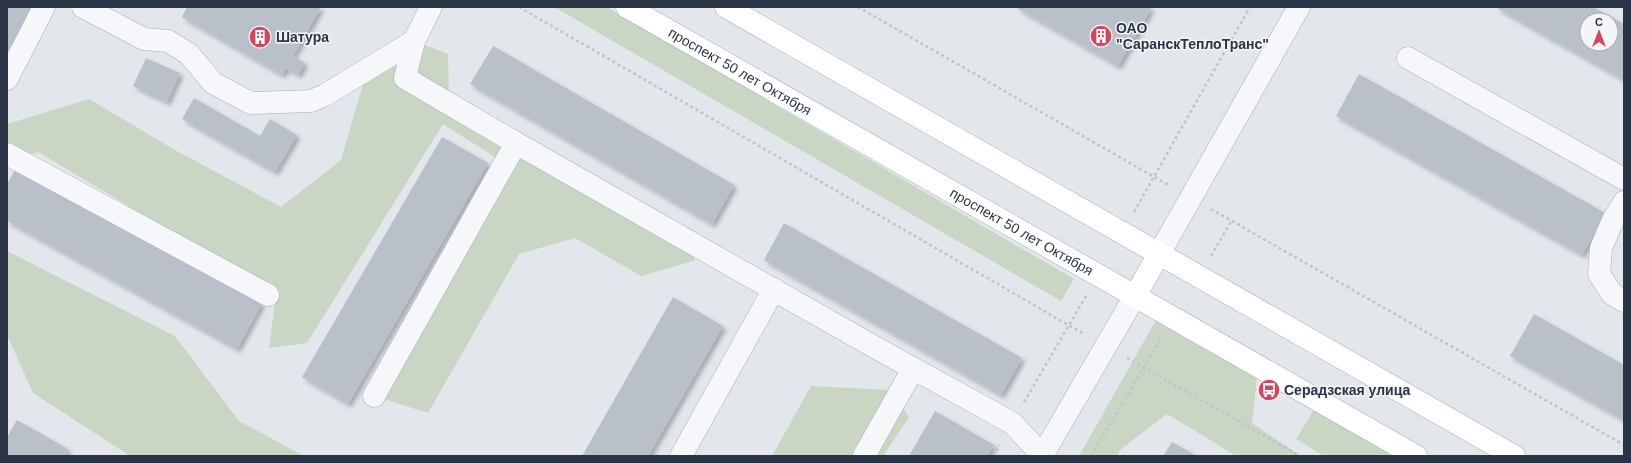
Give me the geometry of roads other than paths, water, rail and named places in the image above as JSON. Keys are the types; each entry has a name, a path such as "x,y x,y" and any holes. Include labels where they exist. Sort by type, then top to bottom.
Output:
{"main road":[{"name":"проспект 50 лет Октября","path":"627,7 1416,456"},
{"path":"726,7 1514,456"},
{"path":"1135,296 1159,254"}],"street":[{"path":"7,79 44,7"},
{"path":"83,7 144,39 168,41 189,54 213,83 250,102 311,101 325,95 414,41"},
{"path":"431,7 414,41 405,78 516,143 913,369 1012,423 1042,456 1135,296"},
{"path":"1159,254 1299,7"},
{"path":"1408,58 1624,179"},
{"path":"374,396 516,143"},
{"path":"7,154 268,295"},
{"path":"1624,202 1613,220 1601,248 1599,274 1612,294 1624,301"},
{"path":"681,456 774,289"},
{"path":"864,456 913,369"}],"place":[{"name":"ОАО \"СаранскТеплоТранс\"","path":"1101,36"},
{"name":"Шатура","path":"260,37"},
{"name":"Серадзская улица","path":"1269,390"}]}
